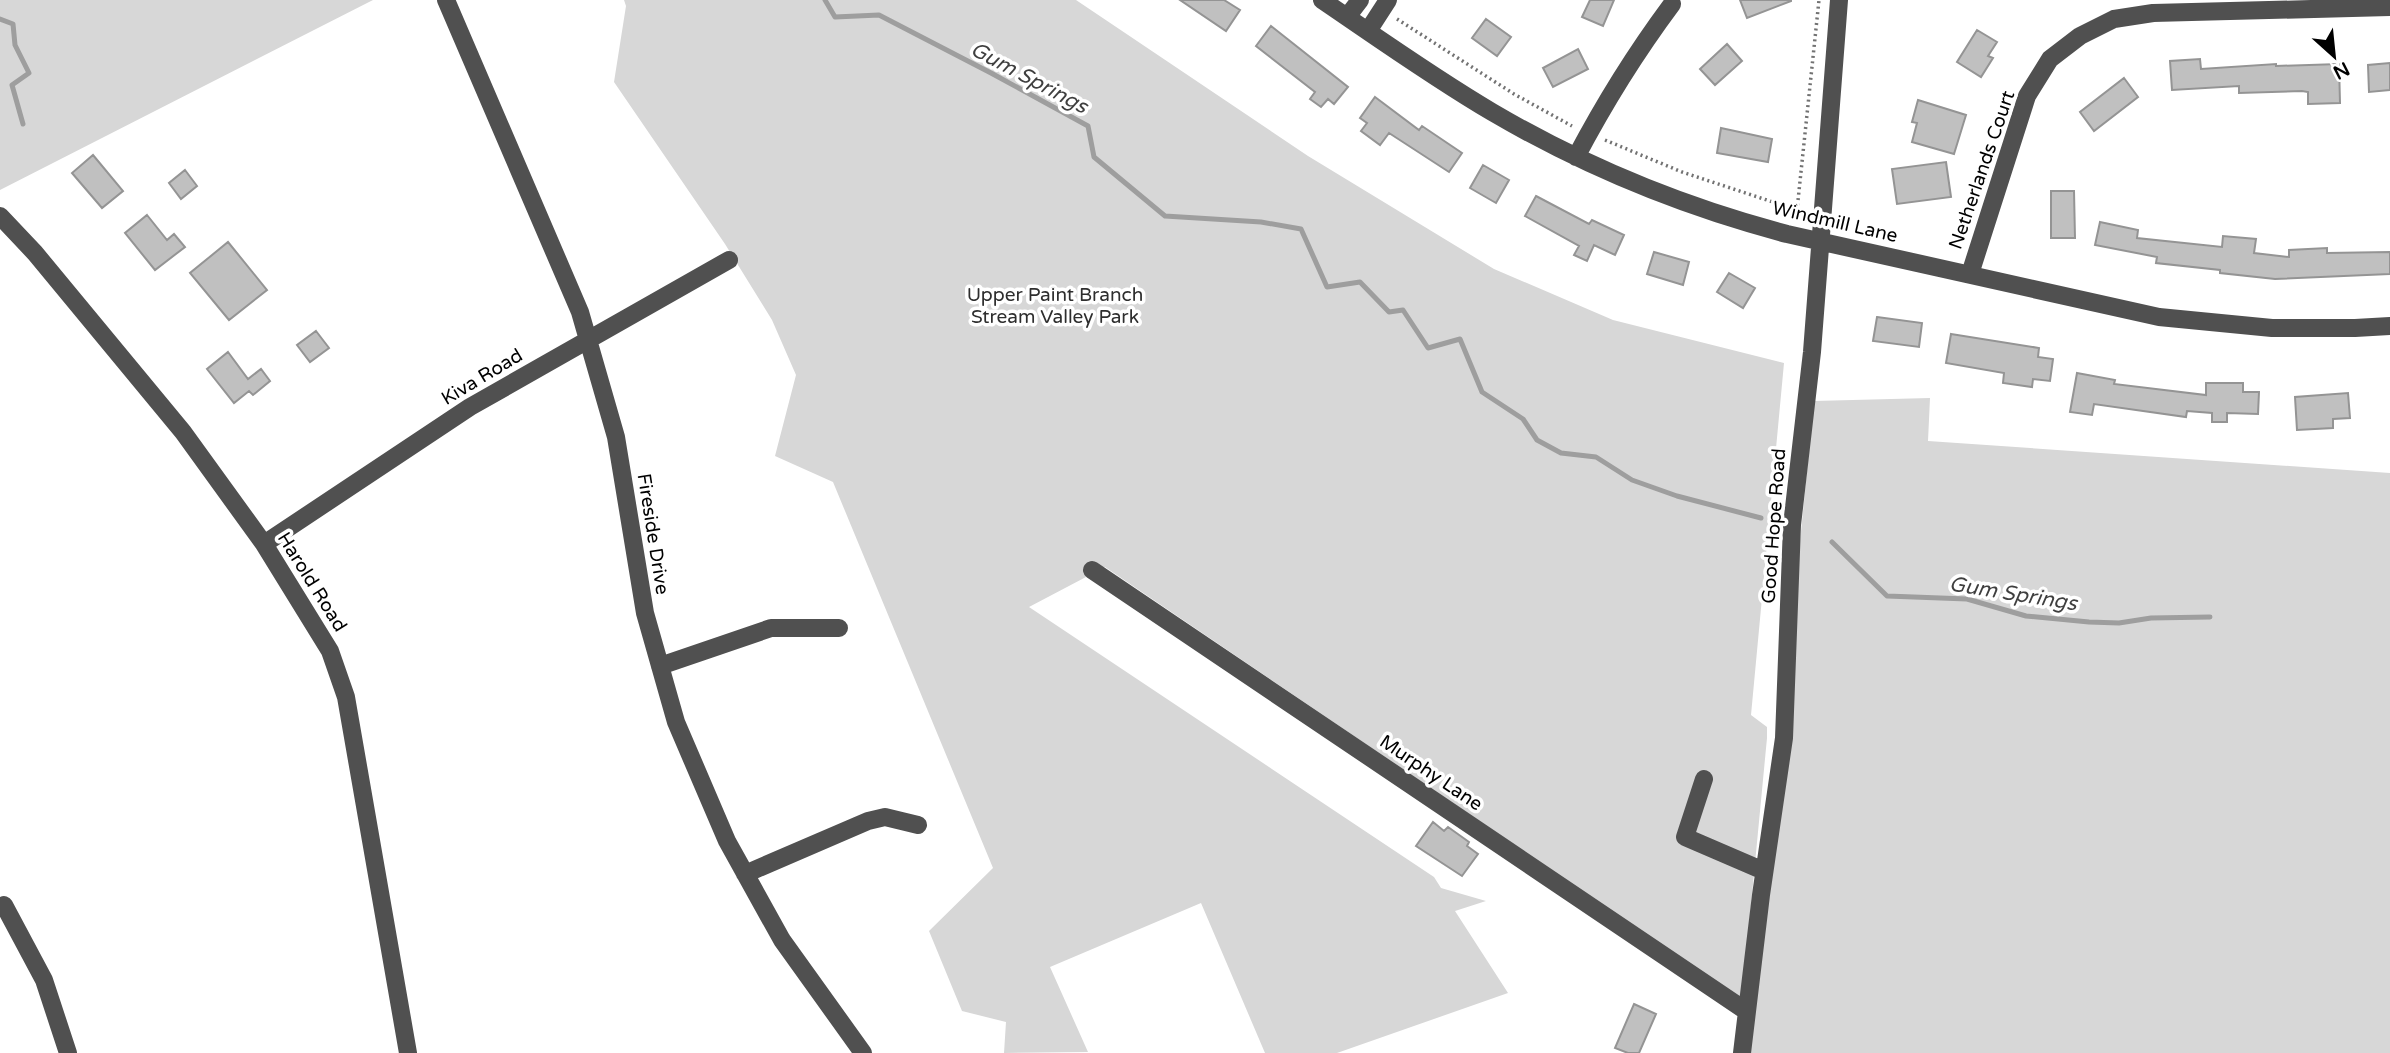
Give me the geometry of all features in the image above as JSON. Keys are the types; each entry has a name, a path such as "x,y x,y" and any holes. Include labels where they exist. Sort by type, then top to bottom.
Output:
{"street":[{"name":"Fireside Drive","path":"446,0 580,312 616,437 645,613 676,722 727,841 782,940 863,1053"},
{"name":"Windmill Lane","path":"1322,0 1490,111 1576,157 1625,179 1733,220 2159,317 2272,328 2390,326"},
{"path":"1347,17 1360,0"},
{"path":"1367,31 1388,0"},
{"name":"Good Hope Road","path":"1742,1053 1764,871 1784,738 1792,525 1812,352 1839,0"},
{"path":"1576,157 1606,100 1636,52 1672,4"},
{"name":"Netherlands Court","path":"1970,274 2027,96 2050,59 2080,36 2114,19 2153,13 2390,7"},
{"name":"Harold Road","path":"0,216 36,253 183,432 264,544 330,651 346,697 408,1053"},
{"name":"Kiva Road","path":"264,544 470,407 729,260"},
{"name":"Murphy Lane","path":"1092,570 1746,1011"},
{"path":"660,666 771,628 839,628"},
{"path":"1704,779 1685,837 1764,871"},
{"path":"745,874 868,821 885,817 918,825"},
{"path":"4,905 44,980 68,1053"}],"path":[{"path":"1797,210 1819,0"}],"green space":[{"path":"0,0 373,0 0,190"},
{"name":"Upper Paint Branch Stream Valley Park","path":"624,0 1076,0 1308,156 1494,269 1613,320 1784,363 1751,715 1767,727 1767,738 1742,999 1105,567 1029,607 1434,877 1441,888 1486,901 1455,911 1508,993 1337,1053 1265,1053 1201,903 1050,967 1088,1052 1004,1053 1006,1022 962,1011 929,931 993,868 833,482 775,456 796,375 772,320 725,244 614,82 626,6"},
{"path":"1930,398 1928,441 2390,473 2390,1053 1749,1053 1814,401"}],"building":[{"path":"1180,0 1224,0 1240,10 1226,31"},
{"path":"1590,0 1614,0 1603,26 1582,17"},
{"path":"1740,0 1791,0 1791,1 1747,18"},
{"path":"1486,19 1511,37 1497,56 1472,38"},
{"path":"1271,26 1348,87 1334,104 1328,99 1321,107 1310,99 1315,92 1256,46"},
{"path":"1977,30 1997,42 1988,56 1993,58 1981,77 1957,62"},
{"path":"1727,44 1742,61 1715,85 1700,69"},
{"path":"1578,49 1588,69 1553,87 1543,68"},
{"path":"2200,59 2201,69 2276,64 2339,64 2340,103 2308,104 2308,92 2302,91 2239,93 2239,86 2172,90 2170,61"},
{"path":"2390,63 2390,90 2369,92 2368,65"},
{"path":"2124,78 2138,97 2094,131 2080,112"},
{"path":"1375,97 1419,130 1422,126 1462,153 1449,172 1389,133 1380,145 1361,131 1367,123 1360,118"},
{"path":"1918,100 1966,115 1954,154 1912,142 1917,123 1912,122"},
{"path":"1721,128 1772,139 1768,162 1717,153"},
{"path":"93,155 123,191 102,208 72,173"},
{"path":"1946,162 1951,197 1897,204 1892,169"},
{"path":"1483,165 1509,180 1496,203 1470,188"},
{"path":"185,170 197,186 181,199 169,183"},
{"path":"2051,191 2074,191 2075,238 2051,238"},
{"path":"1536,196 1589,224 1592,220 1624,235 1615,255 1594,245 1587,261 1574,255 1579,246 1525,216"},
{"path":"147,215 167,240 174,234 185,247 155,270 125,233"},
{"path":"2100,222 2138,230 2137,238 2222,247 2223,236 2256,239 2254,253 2289,257 2289,250 2327,248 2327,253 2390,252 2390,274 2275,279 2156,263 2157,257 2095,245"},
{"path":"228,242 267,290 229,320 190,273"},
{"path":"1654,252 1689,262 1683,285 1647,274"},
{"path":"1729,273 1755,288 1743,308 1717,292"},
{"path":"1877,317 1922,323 1919,347 1873,341"},
{"path":"316,331 329,348 310,362 297,345"},
{"path":"1951,334 2039,348 2038,357 2053,359 2050,381 2033,379 2032,387 2003,383 2004,373 1946,363"},
{"path":"228,352 248,379 261,369 270,381 253,395 249,391 234,403 207,369"},
{"path":"2077,373 2115,380 2114,384 2206,395 2206,383 2243,383 2243,392 2259,392 2258,414 2227,413 2227,422 2212,422 2212,413 2187,411 2186,417 2094,404 2092,415 2070,412"},
{"path":"2348,393 2350,418 2333,419 2333,428 2297,430 2295,397"},
{"path":"1433,822 1444,831 1448,827 1469,842 1467,846 1478,854 1462,876 1416,846"},
{"path":"1634,1004 1656,1014 1639,1053 1628,1053 1615,1048"}],"waterway":[{"name":"Gum Springs","path":"825,0 835,17 879,15 1088,126 1094,157 1165,216 1261,222 1301,229 1327,287 1360,282 1389,312 1403,310 1428,348 1460,339 1482,392 1523,419 1537,440 1561,453 1596,457 1632,480 1677,496 1761,518"},
{"path":"0,19 13,24 15,45 29,73 12,85 23,124"},
{"name":"Gum Springs","path":"1832,542 1887,596 1967,599 2026,616 2089,622 2119,623 2151,618 2210,617"}]}
